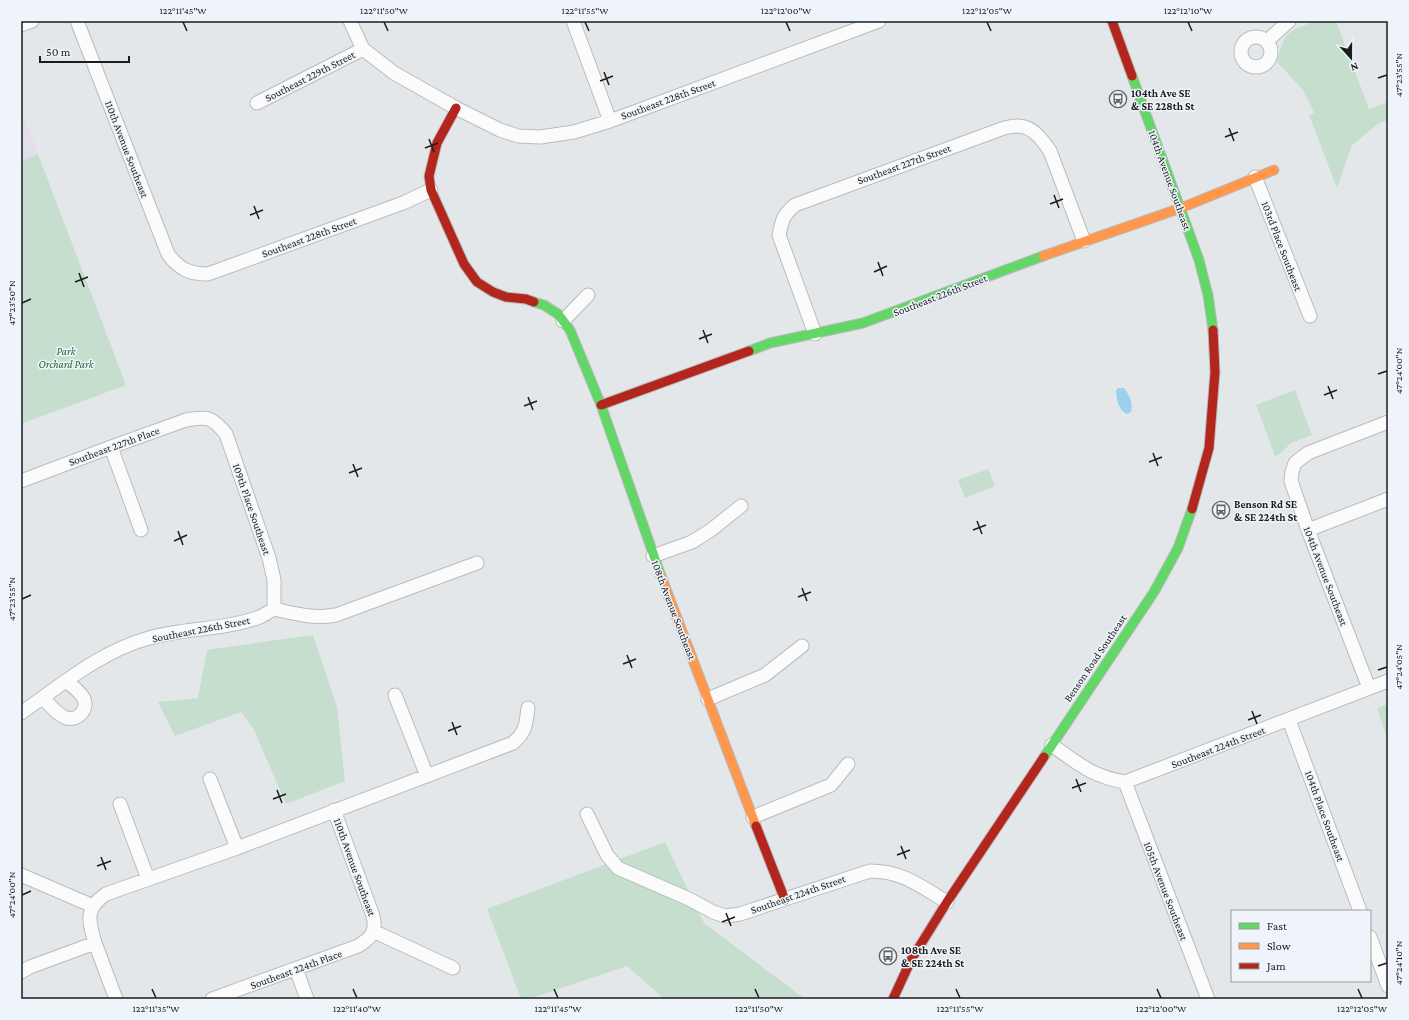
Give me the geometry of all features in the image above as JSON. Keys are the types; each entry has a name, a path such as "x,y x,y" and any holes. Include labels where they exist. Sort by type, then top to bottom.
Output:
{"street":[{"path":"21,25 32,21"},
{"name":"110th Avenue Southeast","path":"77,21 168,254 175,264 186,270"},
{"path":"350,21 363,49 394,73 456,108"},
{"path":"573,21 610,121"},
{"name":"Southeast 228th Street","path":"456,108 500,130 518,136 540,137 574,132 610,121 879,21"},
{"name":"104th Avenue Southeast","path":"1112,21 1181,208 1199,260 1208,295"},
{"path":"1267,41 1289,21"},
{"name":"Southeast 229th Street","path":"257,103 363,49"},
{"name":"108th Avenue Southeast","path":"456,108 437,143 429,176 431,190 464,264 477,282 493,292 506,297 526,299 544,305 558,314 570,330 601,405 653,556 785,900"},
{"name":"Southeast 227th Street","path":"815,334 779,235 785,212 795,205 1004,128 1020,126 1034,132 1043,139 1050,152 1084,241"},
{"name":"Southeast 226th Street","path":"601,405 770,343 863,324 1084,241 1181,208 1274,170"},
{"name":"103rd Place Southeast","path":"1255,177 1310,316"},
{"name":"Southeast 228th Street","path":"186,270 200,274 208,274 403,203 431,190"},
{"path":"563,321 588,295"},
{"name":"Benson Road Southeast","path":"893,999 912,960 946,902 1154,592 1178,548 1195,502 1209,448 1215,372 1214,341 1208,295"},
{"name":"Southeast 227th Place","path":"21,481 186,420 209,418"},
{"name":"109th Place Southeast","path":"209,418 218,424 226,434 269,558 274,580 274,609"},
{"name":"104th Avenue Southeast","path":"1370,688 1308,530 1291,481 1292,472 1296,464 1308,453 1388,422"},
{"path":"111,447 141,530"},
{"path":"1308,530 1388,499"},
{"path":"653,556 692,542 711,530 741,506"},
{"path":"274,609 323,618 336,615 477,563"},
{"name":"Southeast 226th Street","path":"21,714 95,661 122,647 150,638 244,622 259,617 274,609"},
{"path":"708,699 765,675 802,646"},
{"path":"43,698 65,718 76,718 81,715 84,710 84,699 81,694 66,681"},
{"name":"Southeast 224th Street","path":"1125,782 1388,681"},
{"path":"395,695 427,776"},
{"path":"116,999 95,943 89,918 93,906 106,894 237,848 513,743 522,736 526,725 528,708"},
{"name":"104th Place Southeast","path":"1289,720 1360,910"},
{"path":"1052,745 1087,770 1107,779 1125,782"},
{"path":"753,817 831,785 848,764"},
{"path":"210,779 237,848"},
{"name":"105th Avenue Southeast","path":"1125,782 1208,999"},
{"path":"120,804 148,879"},
{"name":"110th Avenue Southeast","path":"334,810 373,916 375,925 373,931 453,968"},
{"name":"Southeast 224th Street","path":"587,814 607,855 618,868 689,899 713,912 725,916 740,914 870,871 882,871 909,879 946,902"},
{"path":"21,875 93,906"},
{"name":"Southeast 224th Place","path":"212,999 358,946 369,940 373,931"},
{"path":"1371,940 1388,986"},
{"path":"21,972 30,966 95,943"},
{"path":"296,969 307,999"}],"shaded area":[{"path":"21,108 38,154 21,161"}],"green space":[{"path":"1317,21 1336,21 1369,109 1388,102 1388,120 1378,124 1352,145 1337,188 1309,115 1314,113 1303,90 1277,62 1283,43 1288,34"},
{"name":"Park Orchard Park","path":"38,154 126,385 21,424 21,161"},
{"path":"1295,390 1312,435 1291,443 1280,454 1275,456 1256,405"},
{"path":"988,469 995,486 965,498 958,480"},
{"path":"313,635 337,707 345,781 286,804 254,730 241,712 175,736 158,702 198,698 207,650"},
{"path":"1388,704 1388,741 1377,708"},
{"path":"665,842 704,923 805,999 664,999 627,966 529,999 521,999 487,909"}],"water":[{"path":"1118,388 1124,388 1130,399 1132,405 1131,412 1127,414 1118,404 1116,391"}],"traffic: fast":[{"path":"1132,76 1199,260 1208,295 1213,330"},
{"path":"749,351 770,343 863,323 1043,256"},
{"path":"534,302 544,305 558,314 570,330 601,405 661,576"},
{"path":"1044,757 1154,592 1178,548 1192,509"}],"traffic: slow":[{"path":"1043,256 1181,208 1274,170"},
{"path":"661,576 756,826"}],"traffic: jam":[{"path":"1112,21 1132,76"},
{"path":"456,108 437,143 429,176 431,190 464,264 477,282 493,292 506,297 526,299 534,302"},
{"path":"1192,509 1209,448 1215,372 1213,330"},
{"path":"601,405 749,351"},
{"path":"893,999 911,960 947,902 1044,757"},
{"path":"756,826 785,900"}],"place":[{"name":"104th Ave SE & SE 228th St","path":"1118,99"},
{"name":"Benson Rd SE & SE 224th St","path":"1221,510"},
{"name":"108th Ave SE & SE 224th St","path":"888,956"}]}
